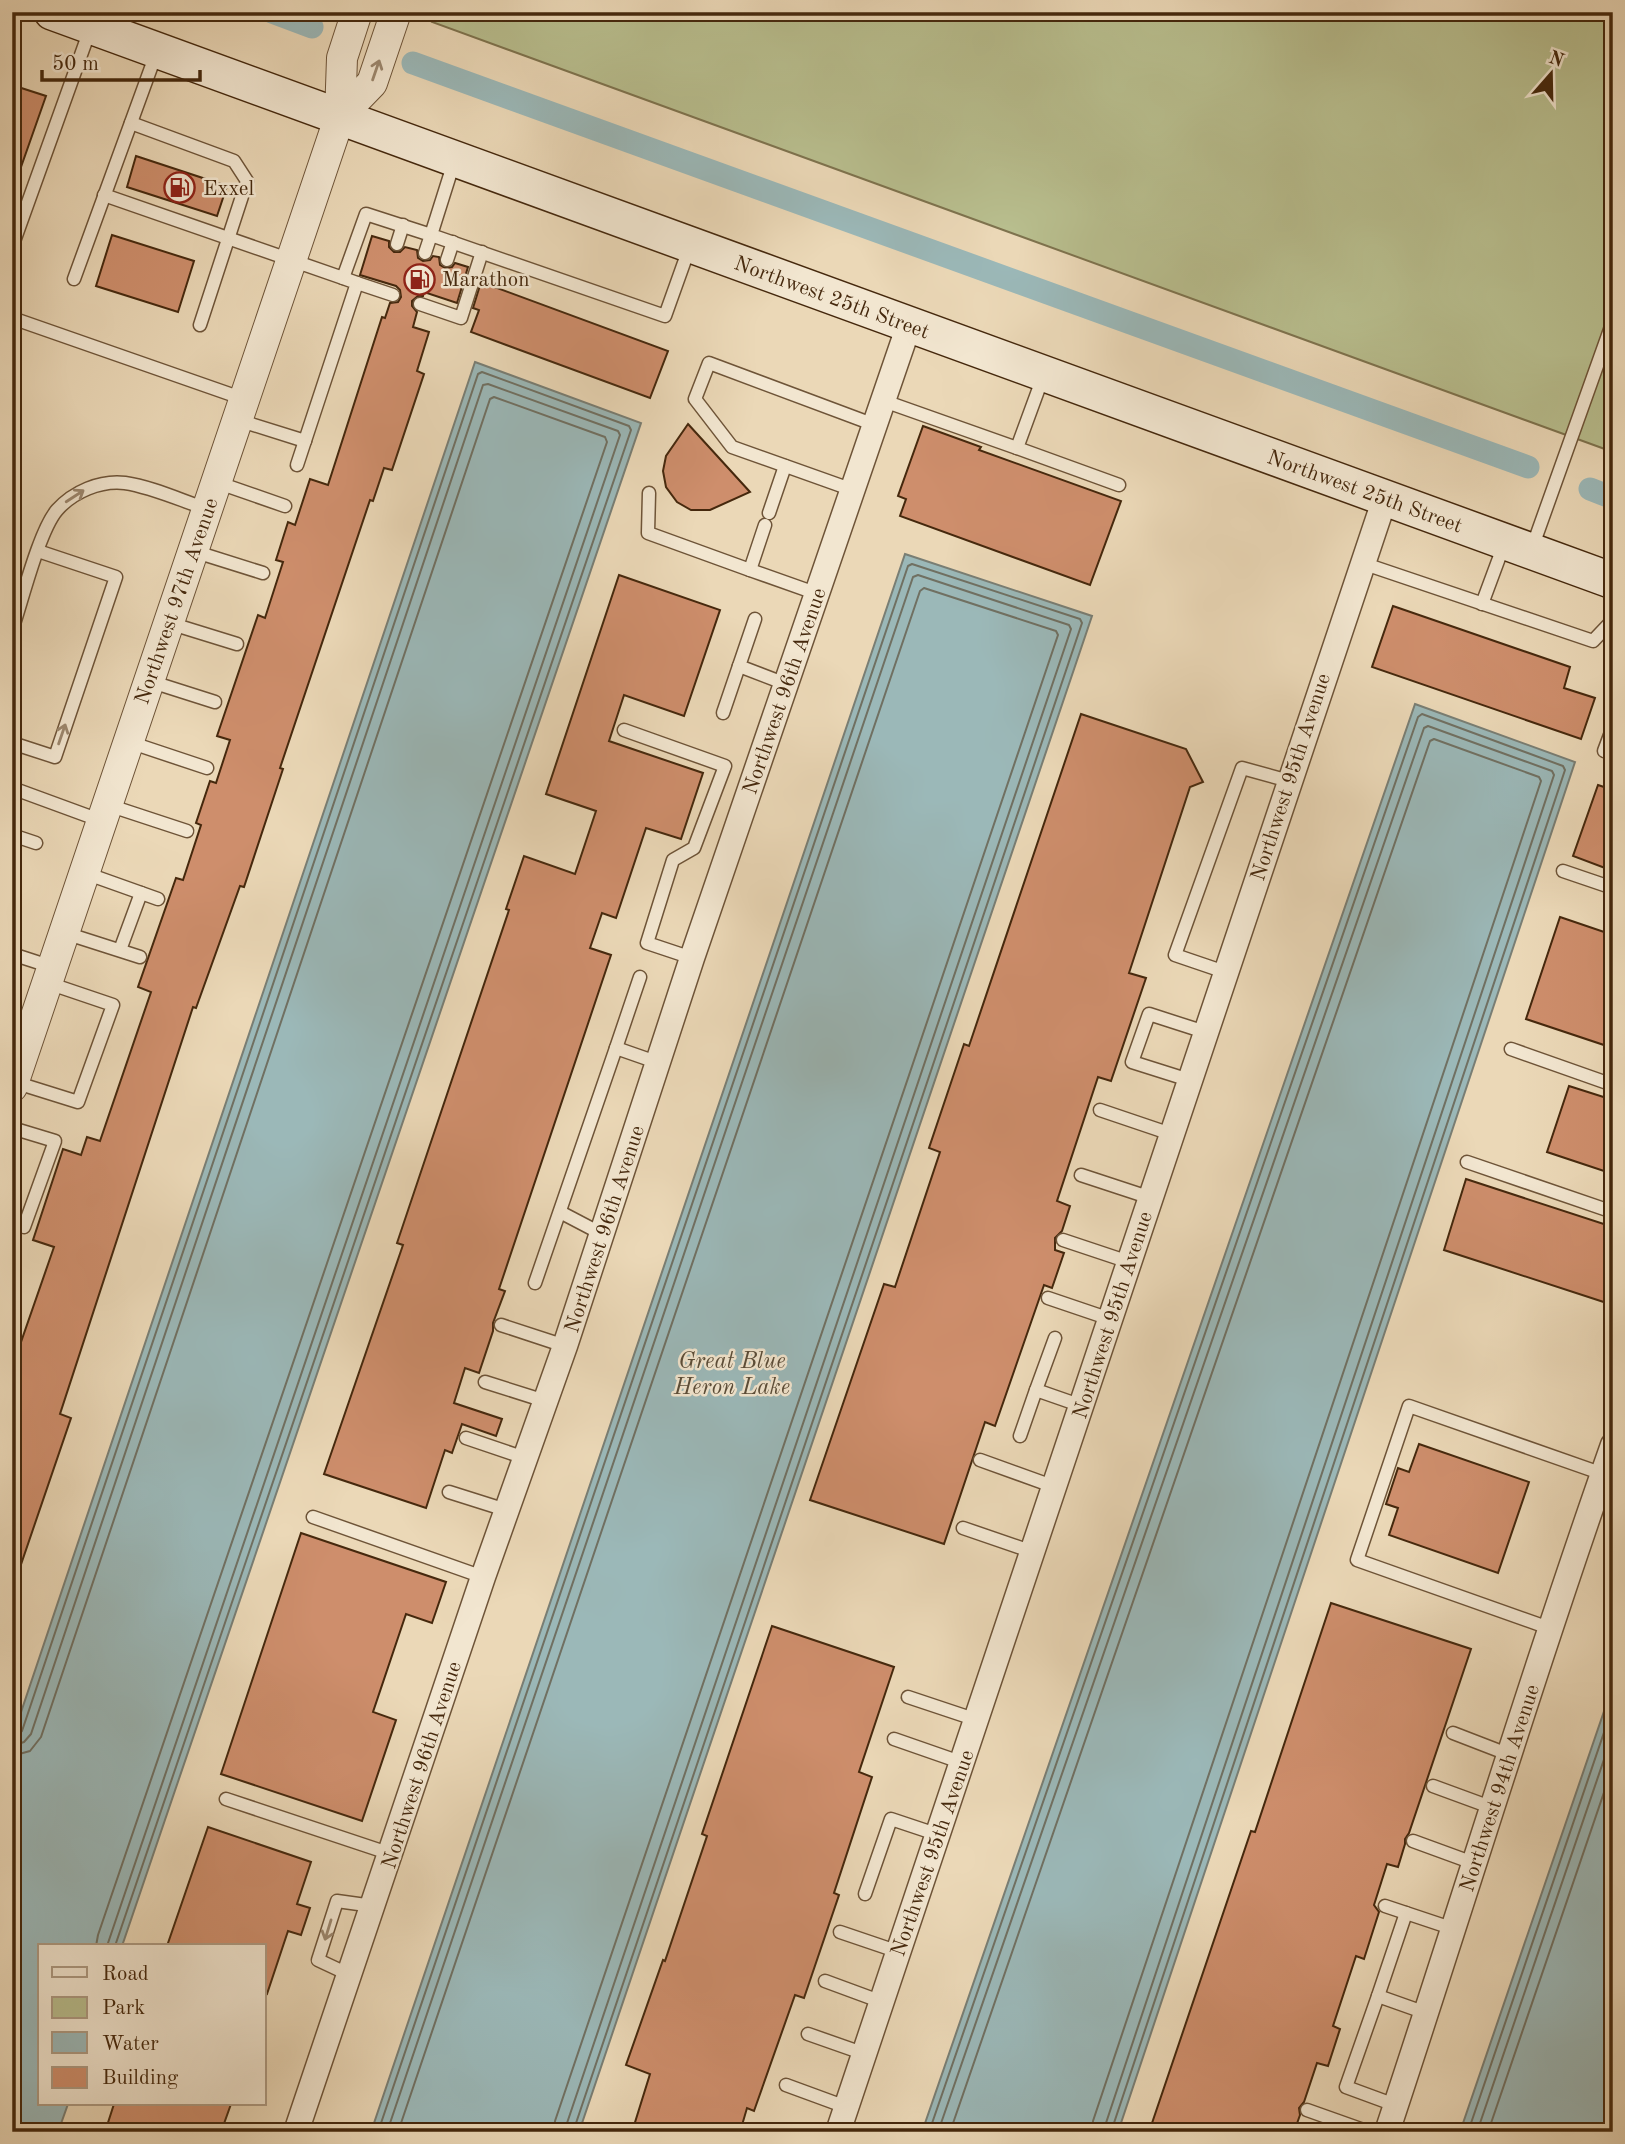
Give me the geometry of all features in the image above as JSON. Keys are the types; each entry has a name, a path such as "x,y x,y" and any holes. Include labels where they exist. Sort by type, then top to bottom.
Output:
{"main road":[{"name":"Northwest 25th Street","path":"52,12 1613,581"}],"street":[{"name":"Northwest 97th Avenue","path":"13,1084 340,116 342,58 357,12"},
{"name":"Northwest 97th Avenue","path":"340,116 372,83 396,12"},
{"name":"Northwest 96th Avenue","path":"296,2132 483,1577 565,1346 692,958 909,325"},
{"name":"Northwest 95th Avenue","path":"838,2132 1385,498"},
{"name":"Northwest 94th Avenue","path":"1387,2132 1476,1864 1549,1628 1613,1444"}],"lane":[{"path":"12,247 92,26"},
{"path":"74,279 157,50"},
{"path":"131,123 234,161 247,181 200,325"},
{"path":"425,253 455,159"},
{"path":"104,195 357,284 386,290"},
{"path":"343,278 366,214 665,316 690,246"},
{"path":"397,244 402,225"},
{"path":"447,260 453,242"},
{"path":"430,303 461,318 482,252"},
{"path":"297,465 357,284"},
{"path":"12,318 241,410 305,442"},
{"path":"1482,604 1518,547 1613,321"},
{"path":"853,490 732,447 695,399 709,363 875,425"},
{"path":"1017,448 1045,373"},
{"path":"884,401 1119,485"},
{"path":"750,570 785,466"},
{"path":"12,630 44,532 56,511 75,494 98,485 123,483 285,506"},
{"path":"649,493 648,533 818,594"},
{"path":"12,743 55,757 116,577 38,551"},
{"path":"193,551 263,573"},
{"path":"1362,563 1593,641 1613,620"},
{"path":"723,713 755,619"},
{"path":"169,622 237,644"},
{"path":"739,666 786,684"},
{"path":"149,681 215,702"},
{"path":"1613,727 1604,751 1613,754"},
{"path":"624,730 725,766 694,848 673,860 647,943 692,958"},
{"path":"128,742 207,768"},
{"path":"1226,972 1175,956 1242,768 1289,781"},
{"path":"12,788 187,831"},
{"path":"12,835 36,843"},
{"path":"1563,871 1613,888"},
{"path":"84,873 158,899"},
{"path":"120,950 141,893"},
{"path":"64,933 140,957"},
{"path":"12,954 113,1005 78,1102 13,1084"},
{"path":"535,1283 640,977"},
{"path":"1189,1080 1132,1062 1149,1014 1205,1032"},
{"path":"617,1048 659,1063"},
{"path":"1511,1049 1613,1085"},
{"path":"1100,1110 1171,1134"},
{"path":"12,1128 55,1141 24,1227 12,1223"},
{"path":"1467,1162 1613,1212"},
{"path":"1081,1175 1150,1198"},
{"path":"560,1212 602,1234"},
{"path":"1063,1240 1129,1262"},
{"path":"1048,1298 1110,1319"},
{"path":"502,1325 565,1346"},
{"path":"1020,1436 1055,1338"},
{"path":"485,1382 545,1401"},
{"path":"1036,1390 1082,1406"},
{"path":"1549,1628 1357,1560 1409,1406 1603,1474"},
{"path":"466,1438 525,1458"},
{"path":"980,1460 1055,1487"},
{"path":"449,1493 506,1510"},
{"path":"313,1517 483,1577"},
{"path":"962,1528 1034,1552"},
{"path":"908,1696 977,1720"},
{"path":"1453,1733 1510,1755"},
{"path":"894,1740 963,1763"},
{"path":"1433,1786 1493,1808"},
{"path":"226,1799 391,1854"},
{"path":"865,1894 891,1819 939,1835"},
{"path":"1413,1841 1476,1864"},
{"path":"350,1975 318,1960 337,1901 374,1906"},
{"path":"1385,1906 1454,1929"},
{"path":"1395,2105 1346,2087 1406,1913"},
{"path":"840,1932 899,1952"},
{"path":"825,1982 882,2001"},
{"path":"1378,1996 1426,2013"},
{"path":"808,2034 864,2054"},
{"path":"786,2085 846,2108"},
{"path":"1307,2110 1369,2132"}],"green space":[{"path":"435,12 1613,12 1613,452 432,22"}],"water":[{"path":"475,362 641,423 123,1944 38,1944 38,2106 67,2106 58,2132 12,2132 12,1739"},
{"name":"Great Blue Heron Lake","path":"905,554 1092,616 579,2132 371,2132"},
{"path":"1415,704 1575,762 1118,2132 922,2132"},
{"path":"1613,1685 1613,2132 1460,2132"}],"building":[{"path":"12,85 46,96 15,184 12,184"},
{"path":"136,156 227,186 217,216 127,187"},
{"path":"112,235 194,261 178,312 96,286"},
{"path":"372,236 389,241 389,247 394,252 400,252 405,247 417,250 418,258 423,261 430,260 433,256 439,257 440,265 445,268 452,267 455,263 468,267 457,303 424,292 423,296 412,301 417,312 413,327 429,332 417,371 424,374 392,470 384,468 373,501 370,500 280,768 283,769 244,887 240,886 196,1008 193,1007 60,1414 71,1418 15,1582 12,1581 12,1368 54,1247 33,1240 63,1149 81,1155 87,1137 100,1141 151,992 138,987 176,878 183,880 201,825 196,823 210,781 216,783 230,740 217,736 258,615 265,618 283,562 276,560 288,522 295,525 310,479 328,485 382,317 385,318 390,303 398,302 401,297 396,286 360,275"},
{"path":"481,282 668,351 650,398 471,332 479,310 473,308"},
{"path":"688,424 750,492 710,510 691,510 677,502 666,487 663,471 666,456"},
{"path":"923,426 981,447 979,450 1121,501 1090,585 900,516 906,499 898,496"},
{"path":"619,575 720,610 684,716 624,695 609,741 703,773 681,839 646,828 616,918 602,913 590,948 611,955 499,1289 505,1291 479,1373 465,1368 454,1403 502,1419 496,1436 462,1424 452,1453 445,1450 426,1508 324,1474 403,1245 397,1243 509,910 506,909 524,856 575,874 596,811 546,794"},
{"path":"1393,606 1570,667 1564,688 1595,698 1581,739 1372,667"},
{"path":"1081,714 1186,749 1203,782 1190,787 1129,973 1146,978 1111,1081 1098,1077 1057,1201 1070,1206 1062,1231 1055,1238 1055,1250 1064,1253 1052,1288 1044,1285 995,1426 985,1422 944,1544 810,1500 884,1284 895,1287 940,1152 929,1148 964,1044 969,1046"},
{"path":"1598,785 1613,790 1613,871 1573,856"},
{"path":"1560,917 1613,935 1613,1048 1526,1019"},
{"path":"1569,1086 1613,1100 1613,1154 1607,1172 1547,1152"},
{"path":"1466,1179 1613,1227 1613,1305 1444,1250"},
{"path":"1419,1444 1529,1482 1498,1573 1389,1535 1398,1508 1386,1504 1398,1468 1409,1472"},
{"path":"301,1533 446,1582 432,1623 406,1614 373,1712 396,1720 362,1821 221,1774"},
{"path":"1331,1603 1471,1649 1405,1839 1398,1867 1387,1864 1374,1905 1379,1912 1364,1959 1356,1956 1333,2026 1340,2029 1328,2066 1317,2063 1304,2102 1299,2108 1300,2115 1294,2132 1149,2132 1251,1831 1255,1832"},
{"path":"772,1626 894,1667 859,1772 872,1777 834,1893 839,1895 804,1998 795,1995 754,2111 747,2108 740,2132 715,2132 690,2124 689,2132 632,2132 650,2074 626,2065 707,1836 702,1834"},
{"path":"208,1827 311,1862 297,1904 310,1908 301,1935 288,1931 267,1994 266,1944 168,1944"},
{"path":"113,2106 230,2106 221,2132 105,2132"}],"waterway":[{"path":"272,12 312,27"},
{"path":"413,63 1528,467"},
{"path":"1590,489 1613,498"}],"place":[{"name":"Exxel","path":"180,188"},
{"name":"Marathon","path":"419,279"}]}
